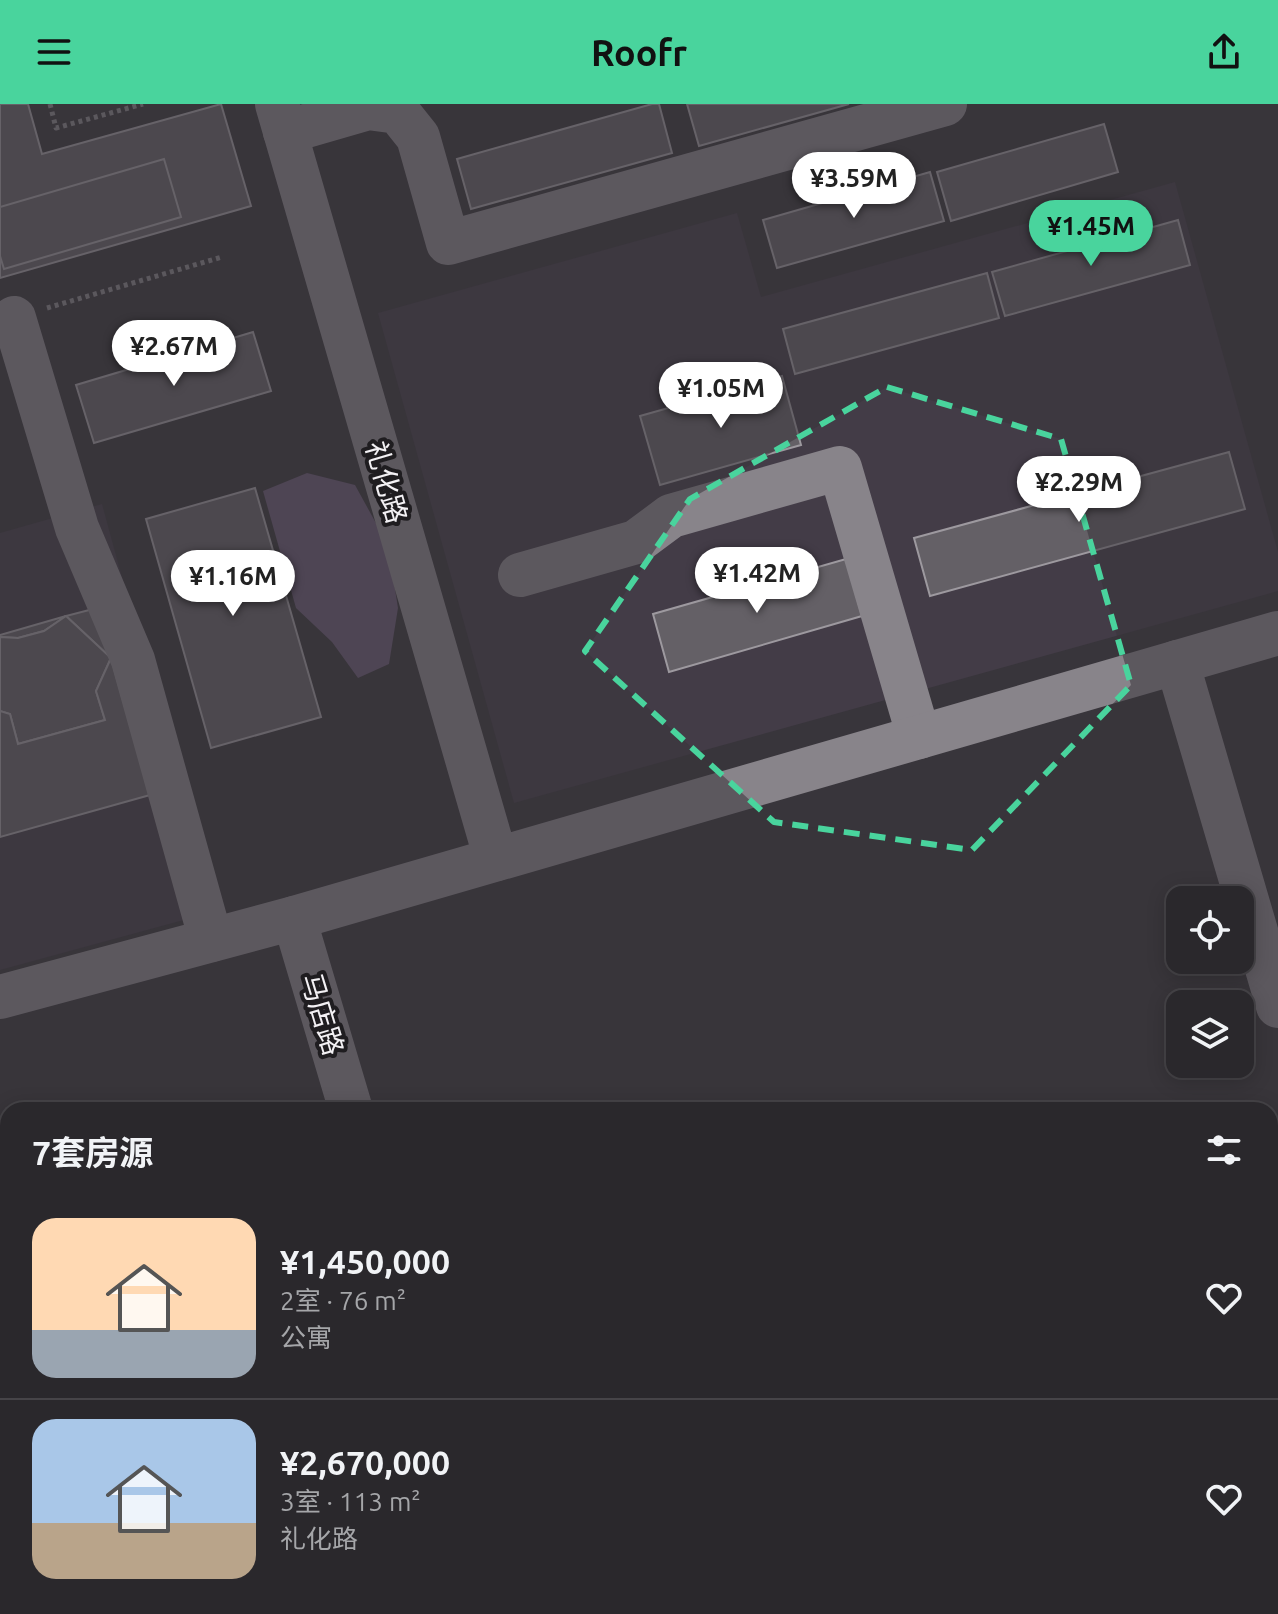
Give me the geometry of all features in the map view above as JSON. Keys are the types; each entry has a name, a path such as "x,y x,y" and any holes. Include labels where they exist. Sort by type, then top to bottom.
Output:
{"street":[{"path":"281,118 406,107 418,137 448,243 945,104"},
{"name":"礼化路","path":"281,118 496,859"},
{"path":"14,318 77,528 133,660 211,940"},
{"path":"520,575 636,542 671,516 840,468 919,737"},
{"path":"0,997 294,918 1278,633"},
{"path":"1177,662 1278,1006"},
{"name":"马店路","path":"294,918 349,1102"}],"path":[{"path":"50,104 56,128 143,104"},
{"path":"14,318 222,257"}],"highlighted area":[{"path":"887,387 1061,439 1131,685 972,850 774,822 585,651 690,499"}],"shaded area":[{"path":"1175,182 1278,552 1278,591 514,803 378,313 737,213 761,297"},
{"path":"307,473 355,485 388,545 398,608 389,664 358,678 332,642 296,608 263,491"},
{"path":"102,504 213,912 0,970 0,533"}],"building":[{"path":"0,104 28,104 42,154 221,104 251,206 0,278"},
{"path":"659,104 672,153 471,209 457,159"},
{"path":"687,104 849,104 699,146"},
{"path":"1104,124 1118,172 951,221 937,172"},
{"path":"164,159 181,217 4,269 0,256 0,207"},
{"path":"930,172 944,221 777,268 763,220"},
{"path":"1178,220 1190,265 1005,316 992,272"},
{"path":"987,273 999,318 795,374 783,329"},
{"path":"253,332 271,391 94,443 76,385"},
{"path":"782,376 801,445 660,485 640,416"},
{"path":"1229,452 1245,509 930,596 914,538"},
{"path":"255,488 321,717 211,748 146,519"},
{"path":"846,559 862,616 669,672 653,614"},
{"path":"97,608 111,658 66,616"},
{"path":"66,616 44,631 18,638 0,637 0,635"},
{"path":"66,616 111,658 96,691 105,720 18,744 10,714 0,711 0,637 18,638 44,631"},
{"path":"111,658 150,795 0,837 0,711 10,714 18,744 105,720 96,691"}]}
